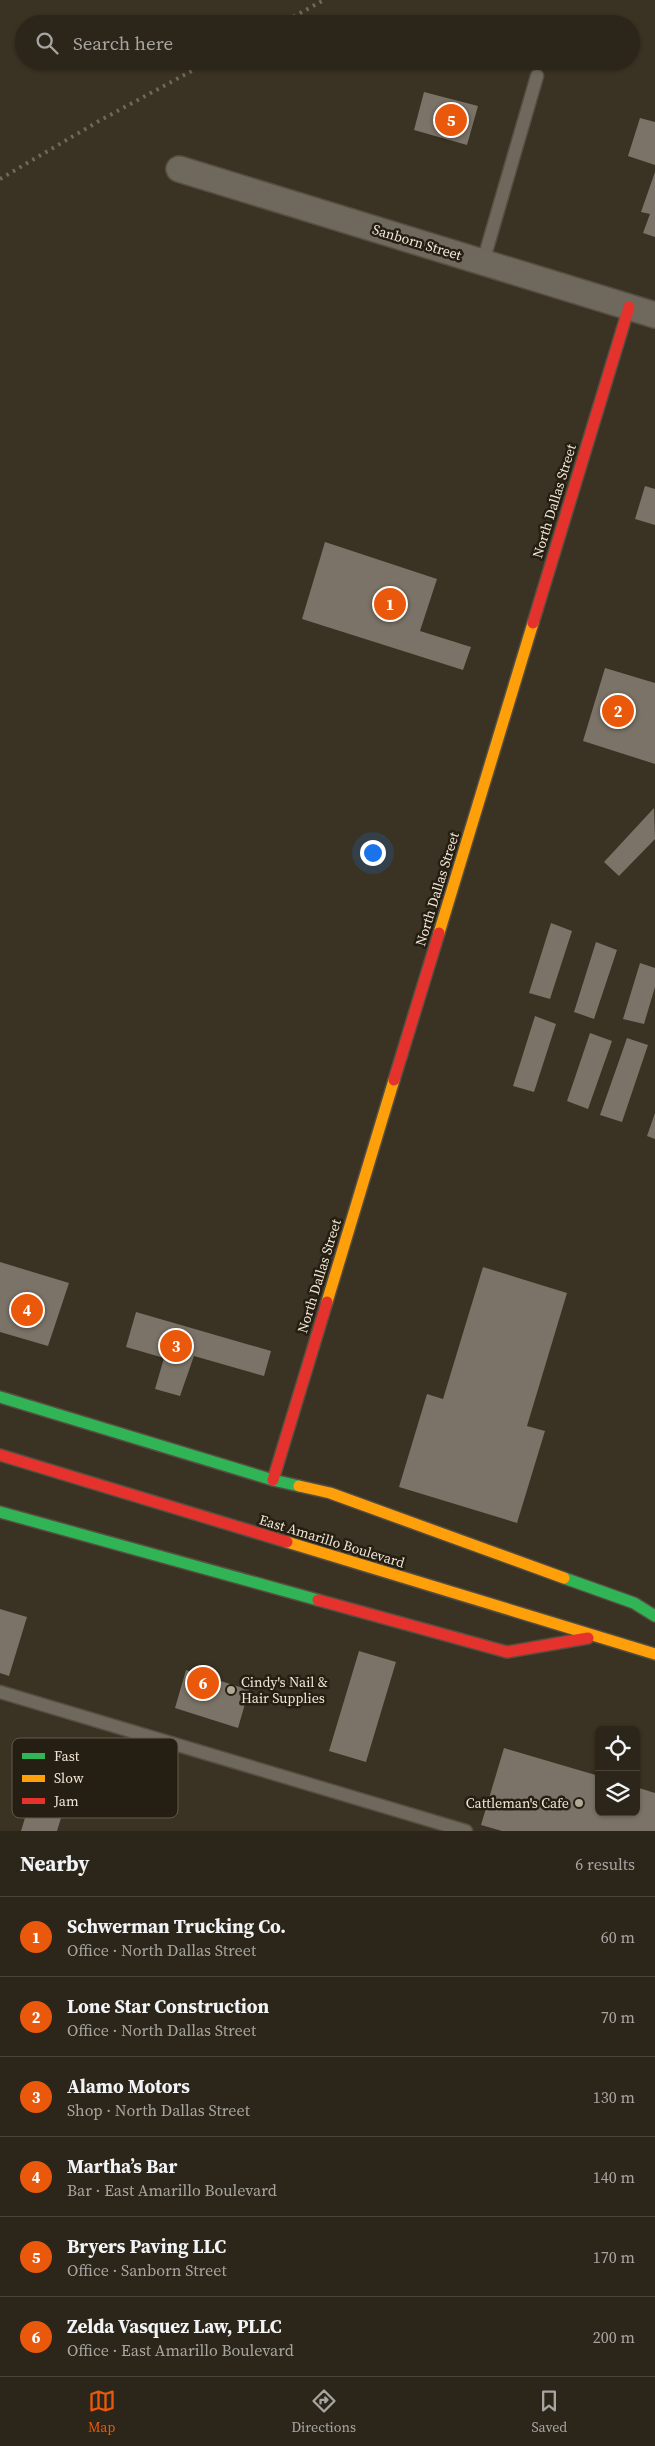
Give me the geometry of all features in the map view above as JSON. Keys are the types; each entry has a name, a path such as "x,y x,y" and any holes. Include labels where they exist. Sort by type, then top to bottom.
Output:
{"main road":[{"name":"North Dallas Street","path":"273,1480 629,307"},
{"path":"0,1397 273,1480 340,1496 634,1603 655,1616"},
{"name":"East Amarillo Boulevard","path":"0,1455 655,1654"},
{"path":"0,1512 507,1652 594,1637"}],"street":[{"name":"Sanborn Street","path":"179,169 655,315"}],"lane":[{"path":"483,262 537,76"},
{"path":"0,1692 154,1738"},
{"path":"178,1745 466,1831"}],"building":[{"path":"424,92 478,106 467,145 414,130"},
{"path":"640,118 655,122 655,165 628,156"},
{"path":"655,172 655,237 643,233 650,214 641,212"},
{"path":"645,486 655,489 655,525 635,519"},
{"path":"325,542 437,579 420,631 471,647 463,670 302,619"},
{"path":"605,668 655,683 655,764 583,741"},
{"path":"654,808 655,839 619,876 604,862"},
{"path":"551,923 572,931 550,999 529,993"},
{"path":"596,942 617,950 594,1019 574,1012"},
{"path":"640,963 655,968 655,987 644,1024 623,1019"},
{"path":"535,1016 556,1024 534,1092 513,1086"},
{"path":"590,1033 612,1041 588,1109 567,1101"},
{"path":"627,1038 648,1045 622,1122 600,1115"},
{"path":"655,1113 655,1139 647,1136"},
{"path":"0,1262 69,1283 48,1346 0,1332"},
{"path":"483,1267 567,1293 527,1426 545,1431 517,1523 399,1487 427,1394 443,1399"},
{"path":"136,1312 271,1351 264,1376 194,1356 180,1396 155,1389 164,1358 126,1347"},
{"path":"0,1609 27,1617 9,1676 0,1673"},
{"path":"359,1651 396,1662 366,1762 329,1751"},
{"path":"186,1670 249,1690 238,1728 175,1708"},
{"path":"504,1748 595,1775 595,1816 640,1816 640,1788 655,1793 655,1831 502,1831 481,1825"},
{"path":"25,1818 61,1818 57,1831 21,1831"}],"railway":[{"path":"296,15 324,0"},
{"path":"0,179 99,121 193,70"}],"traffic: fast":[{"path":"0,1397 273,1480 299,1486"},
{"path":"0,1512 318,1600"},
{"path":"564,1578 634,1603 655,1616"}],"traffic: slow":[{"path":"439,933 533,623"},
{"path":"327,1302 394,1080"},
{"path":"299,1486 330,1493 564,1578"},
{"path":"287,1542 655,1654"}],"traffic: jam":[{"path":"533,623 629,307"},
{"path":"394,1080 439,933"},
{"path":"273,1480 327,1302"},
{"path":"0,1455 287,1542"},
{"path":"318,1600 507,1652 588,1638"}],"place":[{"name":"Bryers Paving LLC","path":"451,120"},
{"name":"Schwerman Trucking Co.","path":"390,604"},
{"name":"Lone Star Construction","path":"618,711"},
{"name":"Martha’s Bar","path":"27,1310"},
{"name":"Alamo Motors","path":"176,1346"},
{"name":"Zelda Vasquez Law, PLLC","path":"203,1683"},
{"name":"Cindy's Nail & Hair Supplies","path":"231,1690"},
{"name":"Cattleman's Cafe","path":"579,1803"}]}
